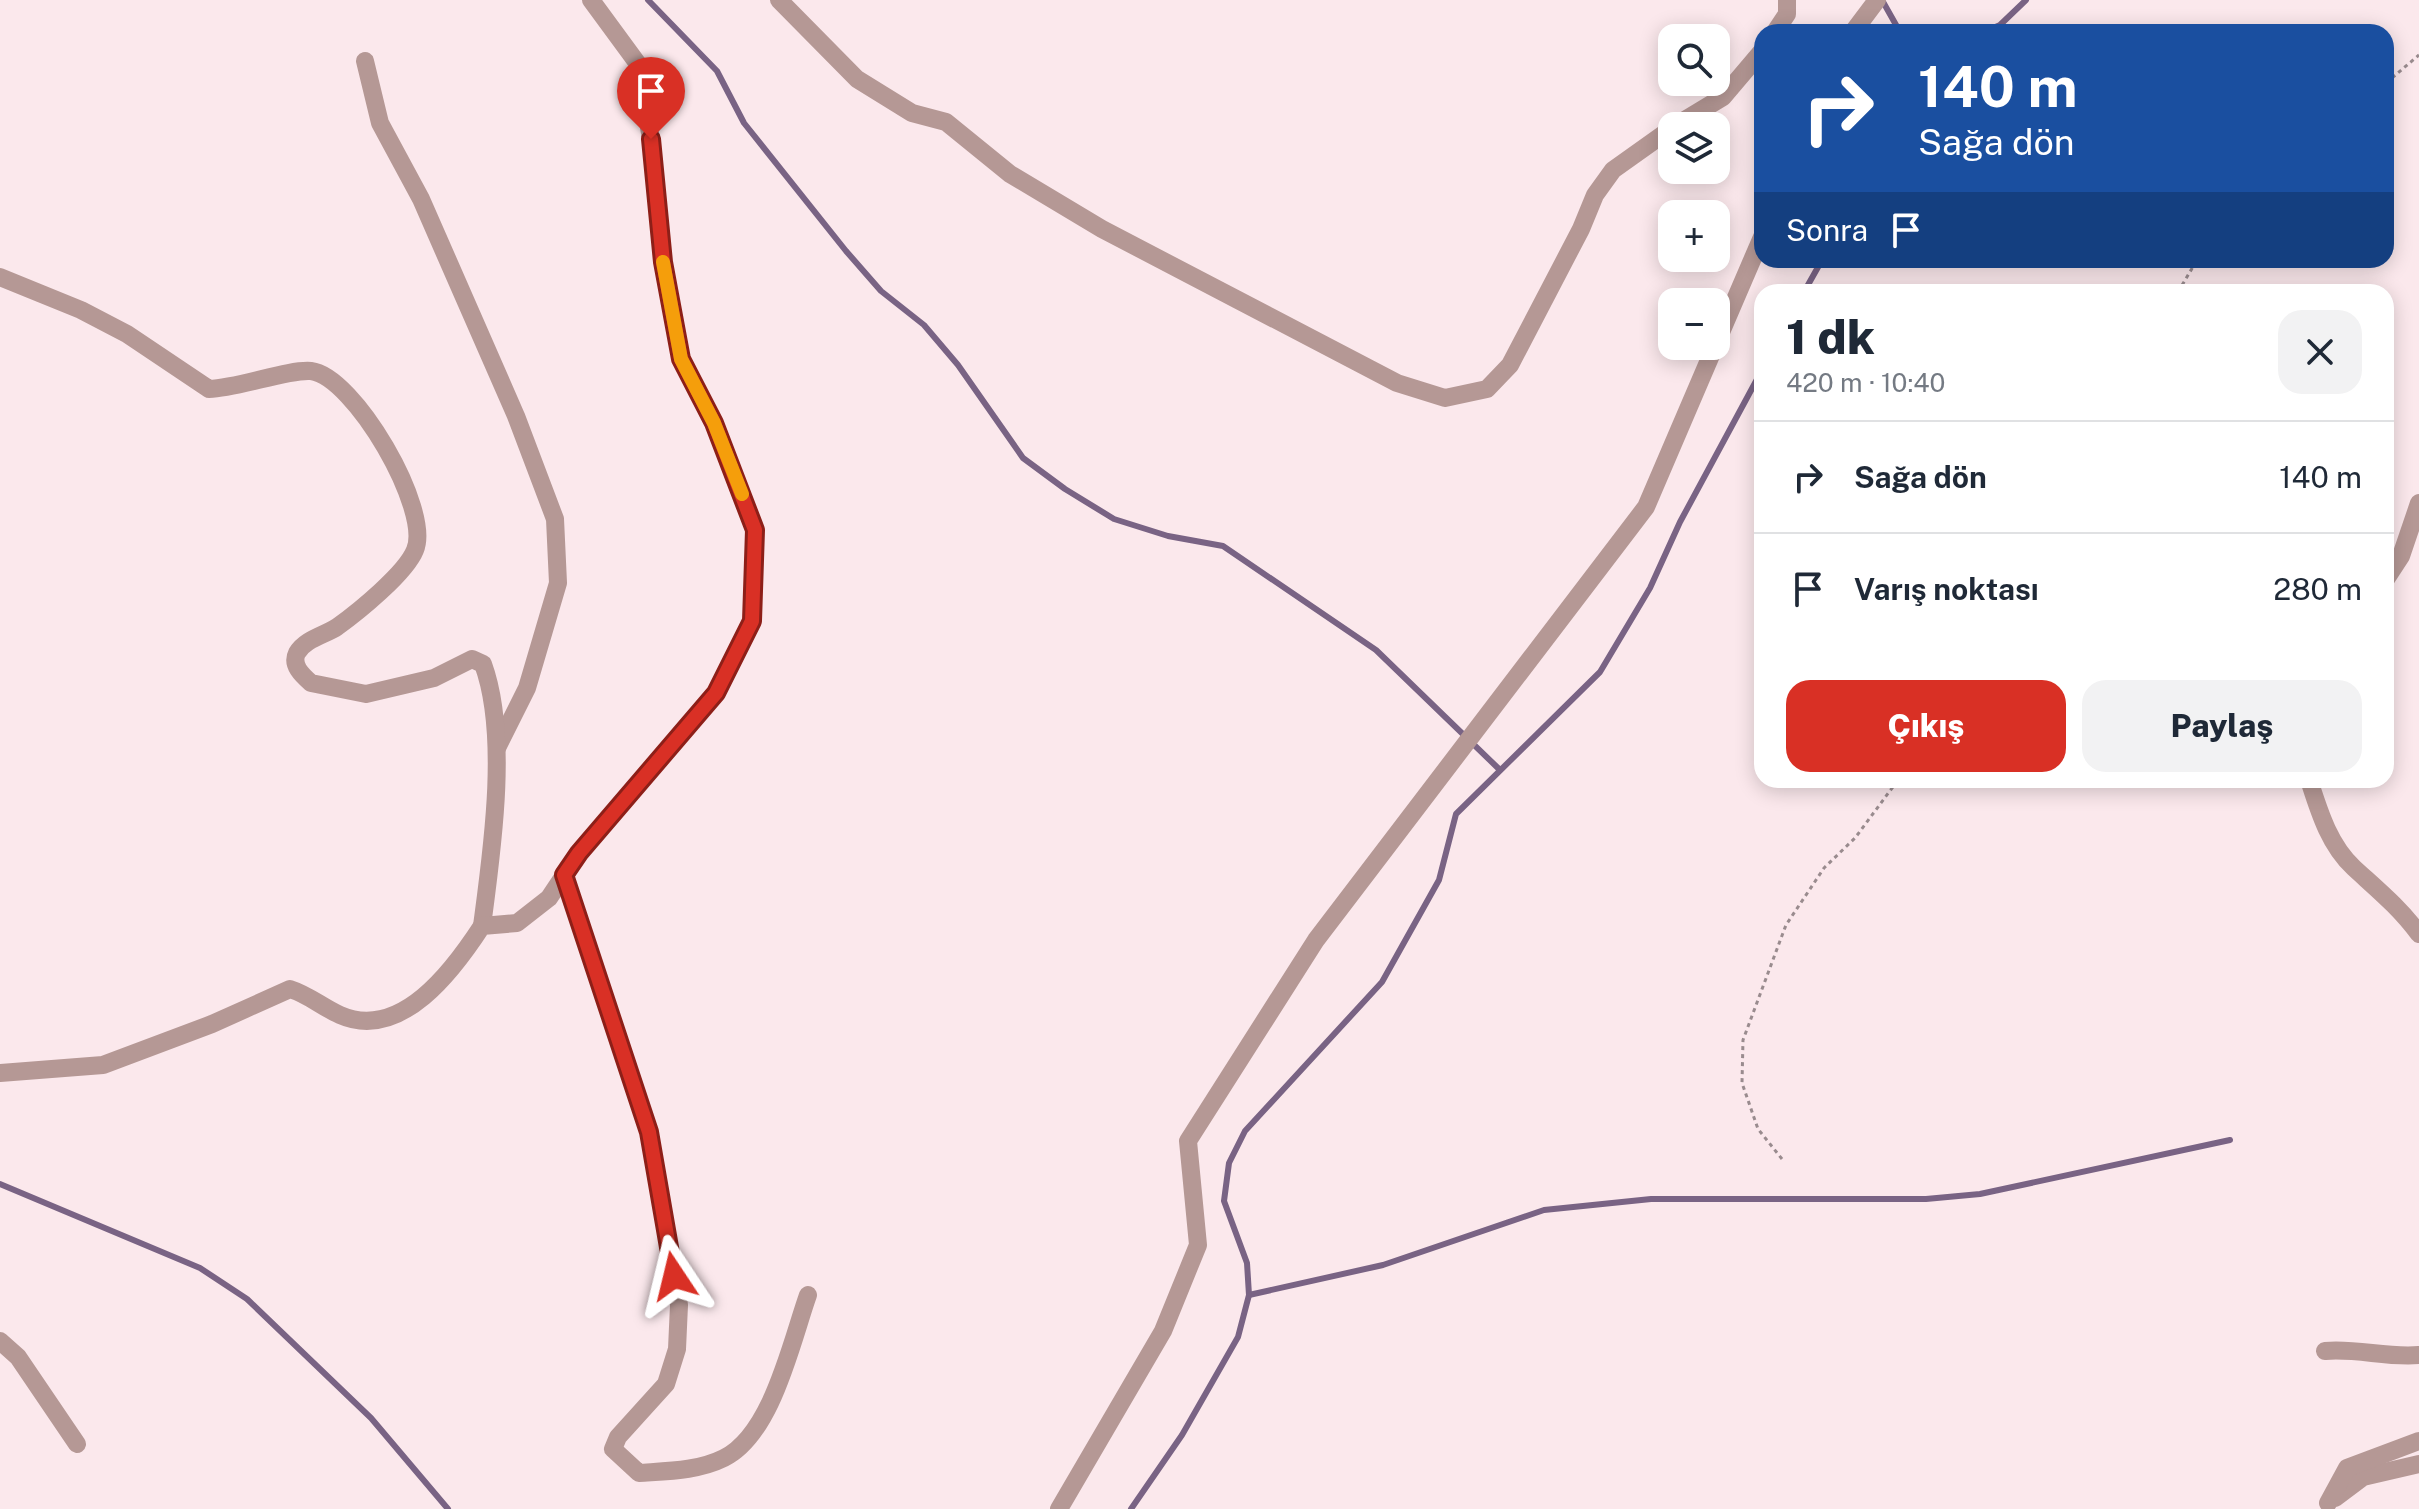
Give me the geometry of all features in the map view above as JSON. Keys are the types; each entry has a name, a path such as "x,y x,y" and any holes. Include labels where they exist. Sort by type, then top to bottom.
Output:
{"street":[{"path":"482,926 517,923 534,913 579,853 716,693 752,621 755,530 714,423 681,359 663,262 651,139 638,64 591,0"},
{"path":"779,0 857,79 912,113 946,122 1010,174 1102,229 1397,383 1445,398 1487,389 1510,365 1581,229 1595,195 1613,170 1658,138"},
{"path":"1780,24 1787,14 1787,0"},
{"path":"1859,24 1877,0"},
{"path":"1698,112 1723,97 1754,60"},
{"path":"365,61 380,123 421,199 516,416 555,519 558,583 527,688 496,750"},
{"path":"1730,312 1754,256"},
{"path":"0,277 127,334 209,389 312,371 327,379 362,411 404,482 416,515 416,550 392,579 337,627 303,645 295,655 296,663 311,683 366,694 434,678 472,659 483,664 489,681 496,750 490,865 482,926 439,984 405,1010 373,1019 342,1016 290,989 212,1024 103,1065 0,1073"},
{"path":"1059,1509 1163,1331 1198,1245 1188,1141 1316,940 1646,507 1710,360"},
{"path":"2394,567 2401,556 2419,503"},
{"path":"2311,788 2322,824 2352,867 2401,909 2419,934"},
{"path":"564,875 649,1132 679,1305 677,1349 666,1384 618,1437 613,1449 639,1473 683,1471 725,1458 755,1432 773,1395 808,1295"},
{"path":"0,1341 18,1357 77,1444"},
{"path":"2325,1351 2350,1348 2397,1357 2419,1355"},
{"path":"2324,1506 2347,1468 2419,1441"},
{"path":"2324,1506 2363,1477 2419,1464"}],"path":[{"path":"2394,76 2419,55"},
{"path":"1782,1159 1758,1129 1742,1083 1743,1040 1786,925 1824,868 1855,838 1892,788"}],"waterway":[{"path":"648,0 717,71 744,123 846,251 881,291 924,325 958,365 1023,458 1114,519 1168,536 1223,546 1376,650 1499,769"},
{"path":"1882,0 1896,24"},
{"path":"2001,24 2026,0"},
{"path":"1808,284 1818,268"},
{"path":"1131,1509 1182,1435 1238,1337 1249,1295 1247,1263 1224,1201 1229,1163 1245,1131 1382,982 1439,880 1456,814 1600,672 1650,588 1680,522 1754,385"},
{"path":"1249,1295 1383,1265 1544,1210 1651,1199 1926,1199 1980,1194 2230,1140"},
{"path":"0,1184 200,1268 247,1299 371,1418 448,1509"}],"slow traffic":[{"path":"663,262 681,359 714,423 742,494"}],"route":[{"path":"651,139 663,262 681,359 714,423 755,530 752,621 716,693 579,853 564,875 649,1132 674,1276"}]}
